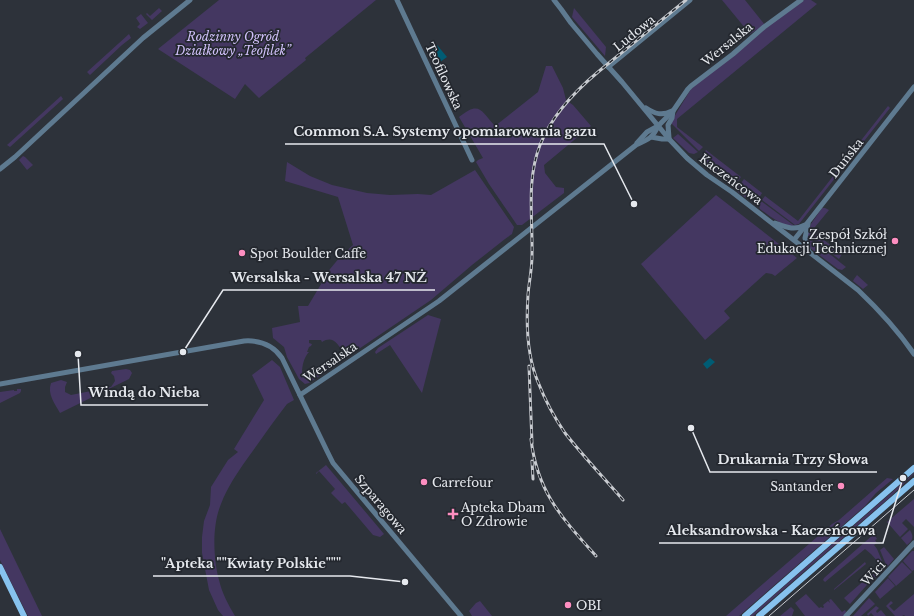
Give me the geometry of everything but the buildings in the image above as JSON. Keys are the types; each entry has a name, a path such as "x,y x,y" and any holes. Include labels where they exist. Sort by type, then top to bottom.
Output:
{"main road":[{"path":"745,616 914,468"},
{"path":"759,616 914,481"},
{"path":"0,567 24,616"}],"street":[{"path":"0,169 151,32 190,0"},
{"name":"Teofilowska","path":"397,0 472,160"},
{"name":"Kaczeńcowa","path":"554,0 608,67 687,158 858,290 873,304 905,341 914,354"},
{"name":"Ludowa","path":"608,67 690,0"},
{"name":"Wersalska","path":"636,145 647,132 658,126 673,111 691,86 733,54 764,27 801,0"},
{"name":"Duńska","path":"794,240 914,87"},
{"path":"643,107 659,114 673,111"},
{"name":"Wersalska","path":"669,139 668,128 673,111"},
{"name":"Wersalska","path":"0,384 250,341 264,344 278,353 300,395 439,301 636,145 651,137 658,126"},
{"path":"651,137 669,139"},
{"path":"770,221 794,229 809,222"},
{"path":"809,222 805,238 809,252"},
{"name":"Szparagowa","path":"300,395 333,463 461,616"},
{"name":"Wici","path":"846,616 914,543"}],"green space":[{"name":"Rodzinny Ogród Działkowy „Teofilek”","path":"219,0 376,0 259,98 245,84 235,99 158,49"},
{"path":"722,0 745,0 765,25 750,34"},
{"path":"804,0 811,0 817,4 677,119 677,127 703,147 699,151 671,123 691,89 768,26"},
{"path":"159,8 162,11 152,20 146,14 147,13 150,16"},
{"path":"574,8 606,47 605,56 572,17"},
{"path":"141,14 148,23 140,29 137,27 140,24 136,18"},
{"path":"129,34 131,38 90,75 87,72"},
{"path":"546,66 552,66 563,88 566,100 573,105 591,126 544,165 545,173 556,187 564,188 564,193 522,225 517,225 476,162 483,158 459,117 476,108 483,112 495,126 538,92"},
{"path":"61,96 63,99 10,147 7,145"},
{"path":"888,106 890,108 799,224 795,225 762,200 765,196 798,221"},
{"path":"678,134 698,152 694,154 689,153 673,138"},
{"path":"706,150 741,177 738,181 703,154"},
{"path":"702,155 729,176 725,180 709,166 707,168 702,162"},
{"path":"23,156 33,165 27,170 19,160"},
{"path":"287,162 310,176 332,185 367,193 390,195 431,195 475,170 514,227 512,234 472,265 431,300 347,357 343,352 344,349 342,350 334,341 325,340 322,342 321,340 309,340 309,343 312,344 309,347 307,352 309,352 303,365 302,373 305,376 310,376 338,357 341,357 343,360 309,383 305,384 299,379 287,357 284,347 273,338 272,328 300,322 298,306 308,306 330,269 353,245 338,197 285,181"},
{"path":"744,179 762,193 759,198 741,183"},
{"path":"740,184 758,199 750,193 746,198 738,192 737,188"},
{"path":"716,195 797,258 775,276 766,273 724,311 730,318 705,340 641,264"},
{"path":"761,201 796,227 781,223 760,209 759,205"},
{"path":"822,208 829,210 815,227 815,233 842,254 839,259 807,235 811,224"},
{"path":"807,236 846,267 842,270 838,269 810,248 808,245"},
{"path":"857,275 868,285 863,289 853,281"},
{"path":"428,315 441,319 422,393 390,345 376,354 375,352 378,348"},
{"path":"272,360 280,367 294,400 287,404 232,481 218,512 214,542 217,571 220,585 235,616 223,616 218,610 209,590 202,553 204,521 210,505 211,487 228,460 238,452 234,449 264,400 252,375"},
{"path":"126,369 130,370 132,373 129,379 60,413 52,399 50,391 51,383 61,380 67,382 65,392 71,395 111,387 115,381 114,376 111,373 112,371"},
{"path":"17,389 21,389 20,393 0,403 0,392 17,391"},
{"path":"326,465 384,534 380,537 373,535 345,502 342,504 331,493 335,489 319,471 316,474 316,473"},
{"path":"914,473 889,498 753,616 750,616"},
{"path":"887,478 893,479 876,493 865,506 739,616 726,616 832,524 839,520"},
{"path":"914,499 914,527 906,519 902,523 908,529 900,537 887,522"},
{"path":"0,529 42,616 28,616 0,560"},
{"path":"910,530 912,538 911,542 907,545 901,538"},
{"path":"874,534 877,539 875,540 877,543 874,545 885,568 883,571 879,568 881,567 879,565 880,564 865,549 825,582 823,580 824,578"},
{"path":"884,547 894,559 887,567 880,550"},
{"path":"912,551 914,551 914,570 912,571 903,561"},
{"path":"865,562 866,564 834,590 834,589"},
{"path":"902,562 912,572 896,586 888,577"},
{"path":"874,572 878,575 876,578 874,577 850,604 844,598"},
{"path":"888,578 895,586 880,599 875,592"},
{"path":"806,594 819,608 823,608 823,605 828,601 830,603 829,600 831,599 842,612 845,610 846,612 844,616 805,616 795,603"},
{"path":"914,594 914,616 895,616 886,606 891,601 893,603 889,606 894,611"},
{"path":"869,598 875,604 861,616 853,616"},
{"path":"480,601 492,616 472,616 469,611 476,603"},
{"path":"876,606 879,608 876,611 877,613 881,610 886,616 874,616 871,613 868,616 867,614"},
{"path":"791,607 794,610 792,616 780,616"}],"water":[{"path":"437,45 447,57 440,62 430,50"},
{"path":"710,358 715,362 707,369 703,364"}],"tram line":[{"path":"769,616 914,490"}],"railway":[{"path":"623,500 565,433 547,402 534,372 529,351 527,317 532,261 531,200 533,172 540,145 545,134 557,114 572,96 598,72 686,0"},
{"path":"529,366 532,443"},
{"path":"531,439 534,458 545,489 562,516 596,556"},
{"path":"532,461 533,479"}],"place":[{"name":"Common S.A. Systemy opomiarowania gazu","path":"634,204"},
{"name":"Zespół Szkół Edukacji Technicznej","path":"895,241"},
{"name":"Spot Boulder Caffe","path":"242,253"},
{"name":"Wersalska - Wersalska 47 NŻ","path":"183,352"},
{"name":"Windą do Nieba","path":"78,354"},
{"name":"Drukarnia Trzy Słowa","path":"691,428"},
{"name":"Aleksandrowska - Kaczeńcowa","path":"903,478"},
{"name":"Carrefour","path":"424,482"},
{"name":"Santander","path":"841,486"},
{"name":"Apteka Dbam O Zdrowie","path":"453,514"},
{"name":"\"Apteka \"\"Kwiaty Polskie\"\"\"","path":"405,582"},
{"name":"OBI","path":"568,605"}]}
